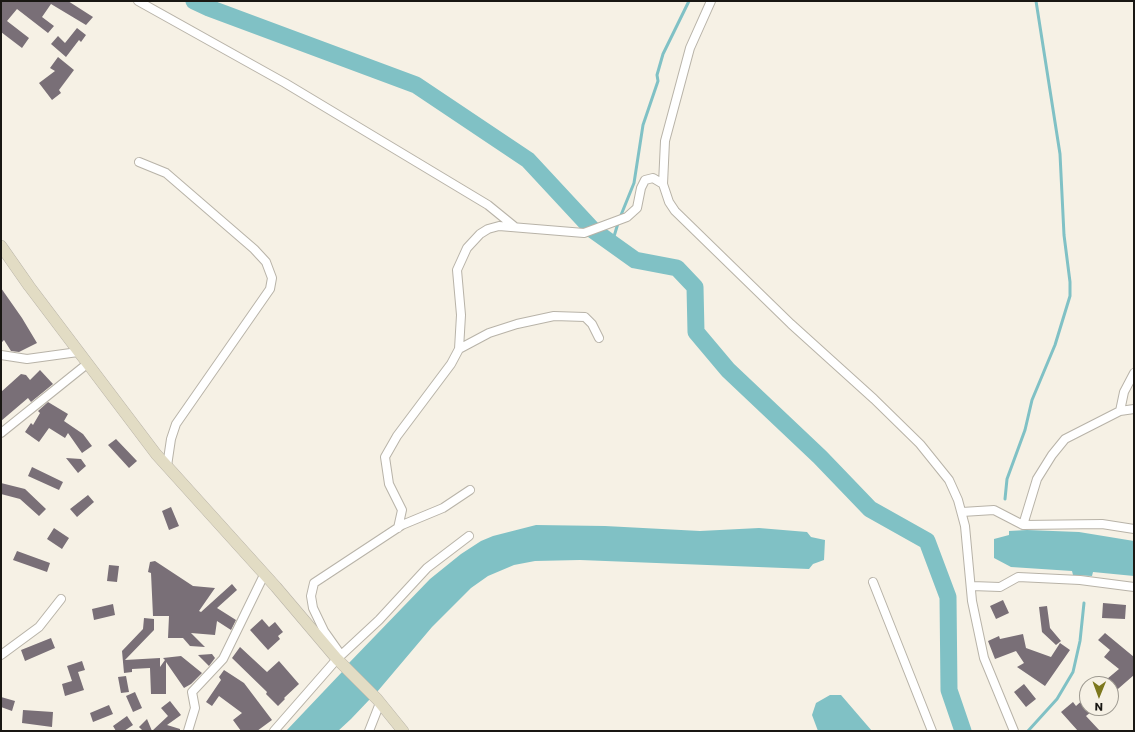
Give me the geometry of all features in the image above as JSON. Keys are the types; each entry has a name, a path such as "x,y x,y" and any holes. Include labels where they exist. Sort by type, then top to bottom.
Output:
{"main road":[{"path":"1,246 87,364 168,466 378,701 398,728"}],"street":[{"path":"138,1 311,99 488,205 515,226"},
{"path":"711,1 690,48 665,141 663,184 669,202 675,211 791,324 874,398 920,444 949,480 962,512 972,586 974,615 984,658 1014,731"},
{"path":"139,162 166,173 254,249 266,262 272,278 270,289 176,424 171,439 168,466"},
{"path":"398,528 402,510 389,484 384,458 397,436 451,364 459,348 461,314 457,270 459,262 467,248 480,234 488,229 499,226 515,226 584,233 628,217 637,208 641,188 645,180 653,178 663,184"},
{"path":"459,348 489,333 517,324 554,316 585,316 592,324 599,338"},
{"path":"1,355 27,359 78,352"},
{"path":"1,432 87,364"},
{"path":"1120,411 1124,392 1134,373"},
{"path":"1023,525 1037,480 1052,455 1065,439 1120,411 1134,408"},
{"path":"339,659 313,608 311,596 314,583 398,528 443,508 470,490"},
{"path":"962,512 994,510 1023,525 1102,524 1134,529"},
{"path":"274,731 339,659 379,620 427,568 469,536"},
{"path":"188,731 195,708 192,692 223,659 264,575"},
{"path":"972,586 1000,587 1018,577 1080,580 1134,587"},
{"path":"873,582 932,731"},
{"path":"1,655 39,627 61,599"},
{"path":"369,731 378,701"}],"water":[{"path":"536,525 605,526 700,531 759,528 807,532 811,537 825,540 824,560 813,564 809,569 580,560 535,561 514,565 488,576 471,588 432,627 377,692 348,664 430,579 461,554 481,541 493,536"},
{"path":"1027,530 1079,532 1134,541 1134,576 1093,572 1092,576 1073,575 1072,571 1011,567 994,558 994,539 1009,535 1009,531"},
{"path":"342,672 370,699 338,731 286,731"},
{"path":"830,695 841,695 872,731 818,731 812,715 816,703"}],"building":[{"path":"1,1 68,1 93,17 86,25 51,4 42,17 54,26 48,33 17,9 7,21 29,38 22,48 1,32"},
{"path":"77,28 86,35 81,42 79,40 66,57 51,44 58,36 65,43"},
{"path":"58,57 74,70 59,90 61,93 52,100 39,83 55,71 50,68"},
{"path":"1,288 37,343 19,352 11,351 4,340 1,343"},
{"path":"40,370 53,384 31,402 28,398 1,421 1,392 21,374 26,375 30,380"},
{"path":"48,402 68,414 64,421 83,434 92,446 82,453 68,433 65,438 49,428 39,442 25,432 31,423 33,425 40,413 38,411"},
{"path":"116,439 137,461 129,468 108,445"},
{"path":"66,458 81,459 86,466 78,473"},
{"path":"32,467 63,482 59,490 28,476"},
{"path":"1,483 25,489 46,509 39,516 20,499 1,494"},
{"path":"88,495 94,502 77,517 70,509"},
{"path":"171,507 179,526 169,530 162,511"},
{"path":"54,528 69,538 62,549 47,539"},
{"path":"17,551 50,563 47,572 13,560"},
{"path":"155,561 193,586 215,588 199,611 201,612 232,584 237,590 217,608 236,620 231,630 217,621 215,635 191,633 205,647 190,646 183,638 168,638 169,616 153,616 151,573 148,572 150,562"},
{"path":"109,565 119,566 117,582 107,581"},
{"path":"1003,600 1009,613 996,619 990,606"},
{"path":"1103,603 1126,605 1125,619 1102,618"},
{"path":"113,604 115,615 94,620 92,609"},
{"path":"1047,606 1050,628 1061,641 1056,645 1042,632 1039,607"},
{"path":"144,618 154,619 154,630 125,660 160,658 160,667 165,660 163,658 181,656 202,673 191,684 184,688 166,662 166,694 151,694 150,668 132,669 132,672 124,673 122,651 143,629"},
{"path":"262,619 269,627 275,622 283,632 278,636 280,639 268,650 250,630"},
{"path":"1105,633 1134,657 1134,675 1119,688 1119,676 1111,676 1119,669 1104,657 1110,650 1098,640"},
{"path":"1023,634 1026,648 1051,657 1060,643 1070,650 1045,686 1017,667 1024,663 1016,651 995,659 988,641 999,636 1000,639"},
{"path":"51,638 55,648 25,661 21,650"},
{"path":"240,647 267,672 279,661 299,684 278,706 266,694 267,692 232,658"},
{"path":"212,654 215,658 209,666 198,655"},
{"path":"82,661 85,670 78,672 84,690 65,696 62,684 72,681 67,666"},
{"path":"224,670 244,683 272,720 257,731 241,731 233,720 242,713 219,696 212,706 206,702 221,680 219,677"},
{"path":"126,676 129,692 121,693 118,677"},
{"path":"1024,684 1036,699 1026,707 1014,692"},
{"path":"135,692 142,708 133,712 126,696"},
{"path":"1,697 15,701 12,711 1,707"},
{"path":"170,701 181,715 167,725 180,729 180,731 152,731 168,716 161,708"},
{"path":"1073,702 1076,706 1079,703 1079,716 1086,716 1100,731 1078,731 1061,712"},
{"path":"109,705 113,714 93,722 90,713"},
{"path":"23,710 53,712 52,727 22,723"},
{"path":"127,716 133,725 124,731 116,731 113,726"},
{"path":"147,719 152,731 143,731 139,727"}],"waterway":[{"path":"194,1 209,8 416,85 528,160 593,230 635,260 677,268 695,287 696,332 728,370 820,457 870,509 927,541 948,597 949,690 963,731"},
{"path":"612,243 619,220 634,183 643,125 658,81 657,75 663,54 689,1"},
{"path":"1005,499 1007,479 1025,430 1032,400 1055,345 1070,296 1070,282 1064,235 1060,154 1036,1"},
{"path":"1028,731 1057,699 1073,672 1080,641 1084,603"}]}
